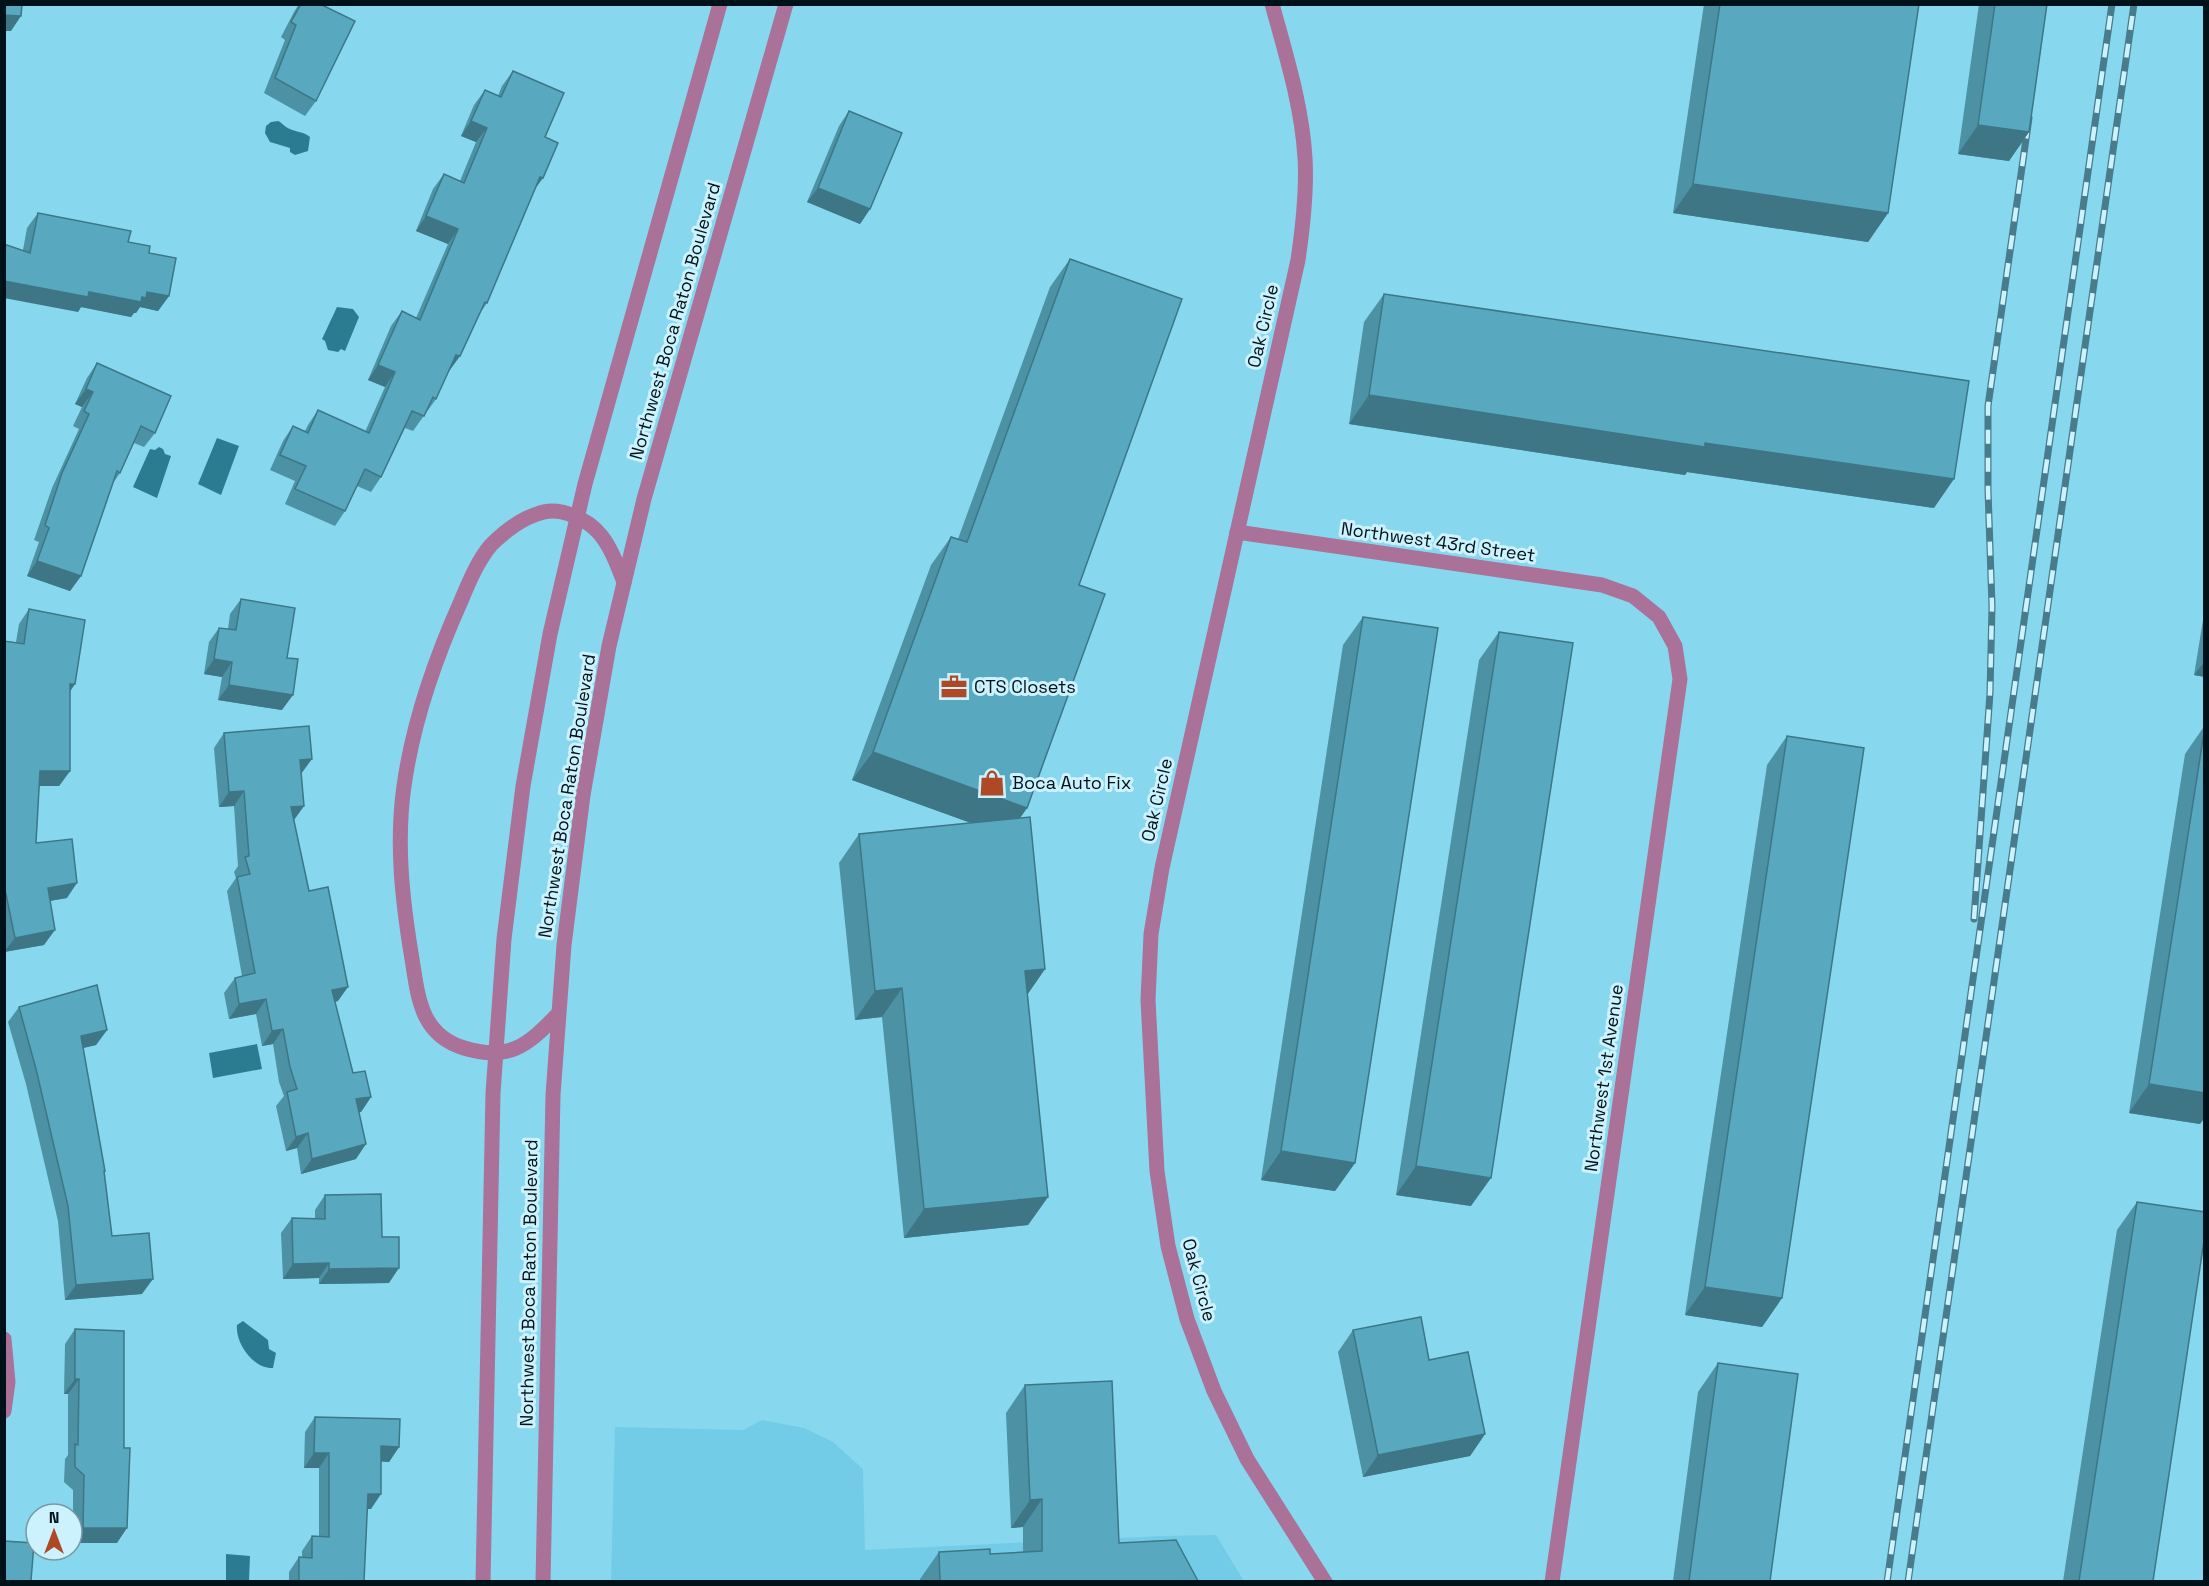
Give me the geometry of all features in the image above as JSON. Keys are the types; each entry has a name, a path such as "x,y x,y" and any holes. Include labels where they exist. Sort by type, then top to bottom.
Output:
{"street":[{"path":"483,1581 493,1093 504,939 523,786 550,634 578,516 720,4"},
{"name":"Northwest Boca Raton Boulevard","path":"543,1581 553,1095 564,945 583,795 609,646 644,499 786,4"},
{"name":"Oak Circle","path":"1272,4 1294,87 1305,157 1306,191 1298,260 1162,868 1151,934 1148,1000 1157,1171 1171,1256 1187,1319 1214,1391 1247,1459 1325,1581"},
{"path":"558,1014 535,1038 519,1048 495,1054 475,1052 457,1046 435,1033 426,1021 417,986 400,871 399,834 404,786 427,690 444,638 469,581 490,546 512,526 542,511 578,516 597,529 611,549 624,582"},
{"name":"Northwest 43rd Street","path":"1237,532 1602,585 1633,596"},
{"name":"Northwest 1st Avenue","path":"1552,1581 1680,679 1675,646 1659,617 1633,596"},
{"path":"4,1339 8,1382 4,1411"}],"shaded area":[{"path":"278,121 289,129 310,137 308,151 295,155 290,152 290,148 270,142 265,133 266,126"},
{"path":"337,307 353,309 359,317 345,351 341,349 338,352 328,350 322,339"},
{"path":"217,438 239,446 221,495 198,484"},
{"path":"159,447 165,454 171,456 157,498 133,487 150,449 155,450"},
{"path":"257,1044 262,1069 213,1078 209,1053"},
{"path":"243,1321 268,1340 269,1349 276,1353 273,1368 259,1364 247,1354 237,1332 237,1325"},
{"path":"762,1420 804,1428 833,1442 863,1469 865,1550 1216,1535 1244,1581 611,1582 615,1427 743,1430"},
{"path":"226,1554 250,1556 249,1581 226,1581"}],"building":[{"path":"4,4 22,4 21,16 4,15"},
{"path":"301,4 320,4 355,21 316,101 275,78 296,25 291,22"},
{"path":"1720,4 1919,4 1888,213 1693,184"},
{"path":"1995,4 2047,4 2029,132 1978,125"},
{"path":"513,71 564,93 545,137 558,143 543,178 540,177 487,303 485,302 460,356 456,355 436,399 433,397 424,416 412,411 381,477 365,469 345,511 295,489 306,466 280,455 293,426 308,433 318,410 369,433 395,372 378,365 402,311 420,320 458,229 426,216 444,174 464,183 487,128 471,121 485,90 501,97"},
{"path":"849,111 902,133 870,209 818,188"},
{"path":"38,213 131,231 128,242 150,246 149,253 176,258 169,296 147,292 146,298 142,297 141,302 89,292 88,297 4,281 4,244 30,253"},
{"path":"1070,259 1182,299 1079,585 1105,594 1027,808 873,752 951,537 967,542"},
{"path":"1384,294 1969,381 1954,479 1705,443 1705,447 1369,395"},
{"path":"97,363 171,396 155,433 141,426 120,473 117,471 81,576 37,561 49,528 45,525 62,473 89,414 84,411 93,392 86,389"},
{"path":"241,599 295,608 287,658 298,659 293,695 229,685 232,662 214,659 219,628 236,630"},
{"path":"29,609 85,620 75,684 70,684 70,771 40,771 36,843 72,839 77,883 48,888 55,930 15,938 6,894 4,895 4,641 24,644"},
{"path":"1363,617 1438,628 1355,1163 1281,1151"},
{"path":"1499,632 1573,643 1491,1178 1416,1166"},
{"path":"309,726 312,759 300,760 304,806 291,807 309,891 328,887 348,987 332,990 353,1073 365,1071 371,1097 356,1099 366,1144 312,1159 308,1133 296,1137 287,1092 297,1089 290,1067 283,1029 272,1031 266,999 239,1004 235,978 255,973 237,877 250,874 245,857 249,856 244,791 229,792 224,733"},
{"path":"2205,726 2205,1093 2149,1084"},
{"path":"1787,736 1864,748 1782,1298 1705,1287"},
{"path":"1030,817 1045,969 1025,971 1048,1197 924,1209 902,988 875,991 859,834"},
{"path":"97,985 107,1030 81,1036 105,1171 112,1236 149,1233 153,1279 76,1285 68,1206 19,1007"},
{"path":"381,1194 382,1237 399,1237 399,1268 329,1269 329,1263 293,1264 292,1218 325,1219 325,1195"},
{"path":"2137,1202 2205,1212 2205,1234 2153,1581 2079,1581"},
{"path":"1421,1317 1429,1360 1468,1352 1485,1434 1378,1455 1353,1330"},
{"path":"75,1329 124,1331 124,1448 130,1448 127,1528 84,1528 84,1475 75,1467 75,1444 78,1445 79,1379 75,1379"},
{"path":"1718,1363 1798,1374 1770,1581 1689,1581"},
{"path":"1112,1381 1119,1543 1176,1540 1198,1581 940,1581 939,1552 990,1549 990,1554 1042,1551 1042,1499 1030,1500 1025,1385"},
{"path":"315,1417 400,1419 399,1447 381,1446 381,1494 368,1494 364,1581 299,1581 299,1557 312,1558 312,1536 329,1537 329,1453 314,1453"},
{"path":"4,1541 24,1542 24,1562 32,1562 31,1581 4,1581"}],"railway":[{"path":"1887,1582 2112,4"},
{"path":"1908,1582 2134,4"},
{"path":"1974,919 1990,693 1992,606 1988,406 2029,118"}],"place":[{"name":"CTS Closets","path":"954,687"},
{"name":"Boca Auto Fix","path":"992,783"}]}
